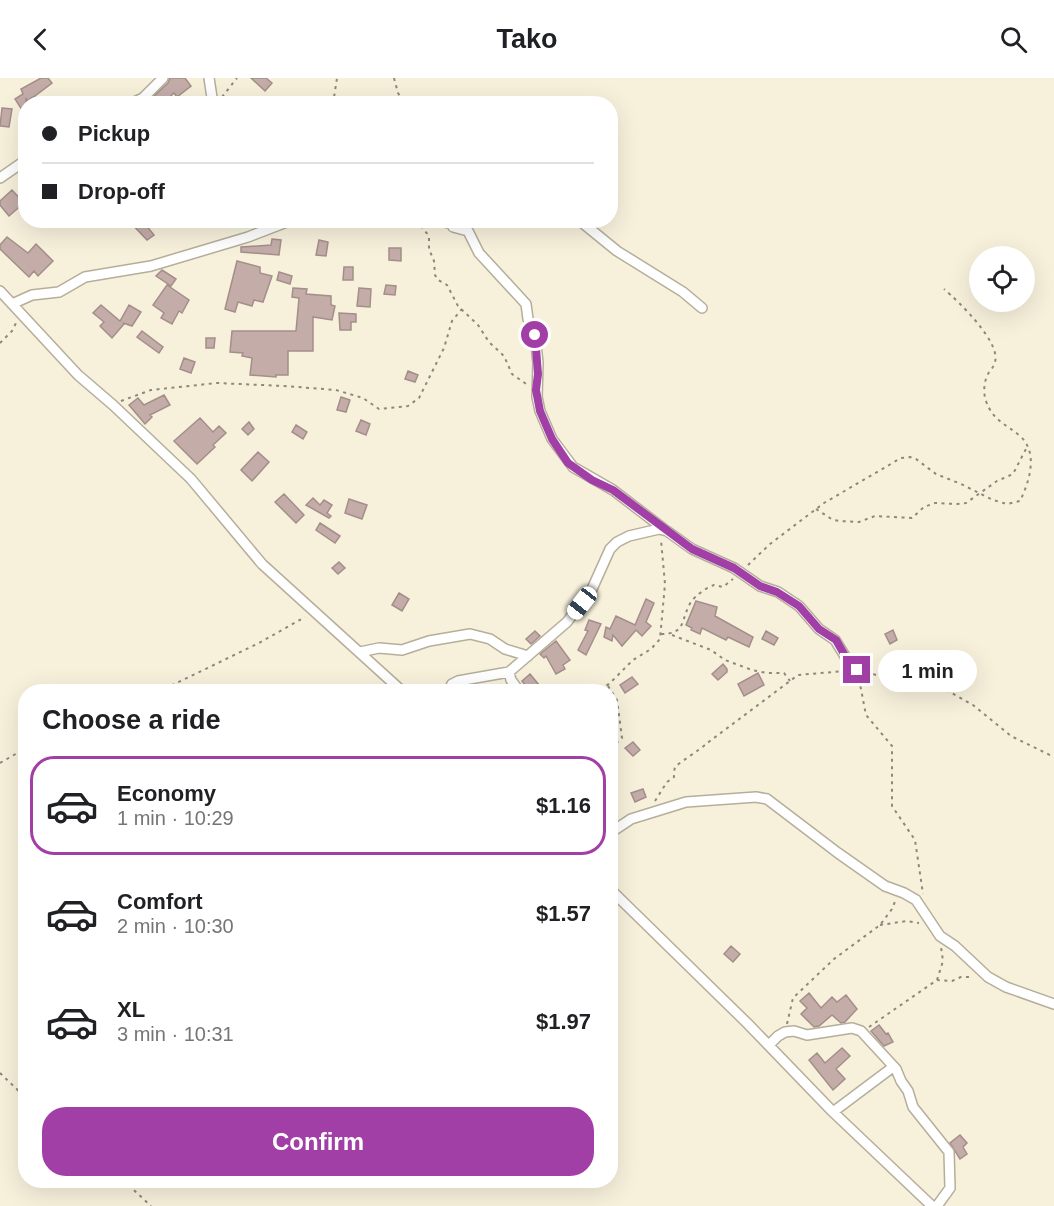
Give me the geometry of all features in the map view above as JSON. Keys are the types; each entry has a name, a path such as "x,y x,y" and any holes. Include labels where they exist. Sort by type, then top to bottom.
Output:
{"street":[{"path":"145,96 164,78"},
{"path":"209,78 213,96"},
{"path":"0,178 18,166"},
{"path":"12,304 32,295 59,292 85,277 150,266 271,228"},
{"path":"457,228 468,231 479,253 526,304 528,319 535,335 538,363 537,394 540,411 552,439 568,463 592,480 613,490 692,549 740,572 760,586 777,592 799,606 819,629 836,640 848,661 857,670"},
{"path":"589,228 616,251 682,292 702,308"},
{"path":"0,291 61,358 191,479 252,554 394,684"},
{"path":"452,684 509,672 555,634 582,603 592,590 610,549 617,542 652,530 664,529"},
{"path":"360,652 379,648 402,650 429,641 470,634 490,639 505,649 528,656"},
{"path":"509,672 514,684"},
{"path":"618,828 632,819 686,802 756,797 767,799 856,867 885,886 916,900 939,934 988,978 1054,1004"},
{"path":"618,897 769,1045 833,1112 932,1206"},
{"path":"769,1045 785,1032 794,1031 807,1035 852,1028 861,1031 893,1067 908,1091 913,1107 949,1152 950,1188 937,1206"},
{"path":"833,1112 893,1067"}],"path":[{"path":"222,96 237,78"},
{"path":"334,96 337,78"},
{"path":"393,78 400,96"},
{"path":"422,228 429,236 429,249 438,280 447,285 458,306 478,325 489,342 504,356 512,374 537,394"},
{"path":"669,634 679,630 690,603 695,598 712,585 725,586 770,544 815,509 895,461 906,457 916,459 936,474 1007,504 1020,501 1031,470 1027,447 1021,437 999,422 988,405 984,393 985,380 995,364 995,354 983,329 964,306 944,289"},
{"path":"113,405 151,390 217,383 336,390 363,399 379,409 408,406 419,399 444,348 452,321 462,309"},
{"path":"0,343 12,331 21,314"},
{"path":"815,509 833,520 859,522 875,516 912,518 928,505 943,502 962,504 1013,474 1027,447"},
{"path":"609,684 633,660 657,643 661,634 665,595 661,544 664,529"},
{"path":"174,684 259,643 304,618 312,610"},
{"path":"661,634 669,634 711,650 725,660 752,670 767,674 784,673 790,681"},
{"path":"857,670 866,716 892,746 892,806 915,840 927,915"},
{"path":"658,812 655,799 667,782 674,777 676,766 694,755 790,681 804,674 857,670 906,684 948,691 973,705 1011,736 1054,757"},
{"path":"618,708 622,738 618,742"},
{"path":"0,764 18,753"},
{"path":"785,1032 794,998 834,959 880,924 892,909 899,891"},
{"path":"880,924 917,922 939,934 943,961 937,980"},
{"path":"861,1031 937,980 952,981 964,976 988,978"},
{"path":"0,1073 18,1090"},
{"path":"132,1188 151,1206"}],"building":[{"path":"41,78 48,78 52,83 35,96 20,96 23,94 21,89"},
{"path":"170,78 185,78 191,86 178,96 174,93 171,96 154,96 168,83"},
{"path":"251,78 266,78 272,83 265,91"},
{"path":"2,108 12,109 9,127 0,126"},
{"path":"12,190 18,196 18,208 9,216 0,205 0,201"},
{"path":"136,228 148,228 154,235 147,240"},
{"path":"7,237 28,253 36,244 53,261 38,276 34,271 29,277 0,249 0,245"},
{"path":"272,239 281,240 279,255 241,252 241,247 271,245"},
{"path":"319,240 328,242 326,256 316,255"},
{"path":"389,248 401,248 401,261 389,260"},
{"path":"237,261 260,267 260,273 272,276 263,302 254,300 252,306 238,302 235,312 225,309"},
{"path":"344,267 353,267 353,280 343,280"},
{"path":"162,270 176,279 171,286 156,276"},
{"path":"279,272 292,276 290,284 277,280"},
{"path":"167,285 189,300 182,313 179,311 172,324 161,318 164,313 153,305"},
{"path":"386,285 396,286 395,295 384,294"},
{"path":"293,288 307,289 306,294 331,296 331,305 335,306 332,320 313,317 313,351 288,351 288,375 276,375 276,377 250,375 252,358 242,356 243,353 230,352 232,331 296,331 299,298 292,297"},
{"path":"359,288 371,289 370,307 357,306"},
{"path":"101,305 120,321 129,305 141,312 132,326 123,323 112,338 100,326 104,322 93,313"},
{"path":"339,313 356,314 356,322 351,322 351,330 340,330"},
{"path":"142,331 163,347 159,353 137,337"},
{"path":"206,338 215,338 214,348 206,348"},
{"path":"184,358 195,362 191,373 180,369"},
{"path":"408,371 418,375 415,382 405,379"},
{"path":"164,395 170,405 150,415 152,417 145,424 129,405 138,398 144,405"},
{"path":"341,397 350,400 346,412 337,410"},
{"path":"200,418 213,432 219,426 226,433 197,464 174,441"},
{"path":"361,420 370,424 366,435 356,431"},
{"path":"249,422 254,429 248,435 242,429"},
{"path":"296,425 307,432 303,439 292,432"},
{"path":"258,452 269,462 252,481 241,470"},
{"path":"284,494 304,515 296,523 275,502"},
{"path":"313,498 320,505 324,500 332,505 327,513 331,516 329,518 306,505"},
{"path":"349,499 367,505 362,519 345,513"},
{"path":"320,523 340,536 335,543 316,530"},
{"path":"339,562 345,568 338,574 332,568"},
{"path":"399,593 409,599 402,611 392,605"},
{"path":"646,599 654,603 646,622 651,626 642,636 636,630 622,646 613,635 612,641 604,637 606,627 610,629 616,616 635,625"},
{"path":"696,601 717,607 715,616 753,637 749,647 728,637 726,640 702,628 700,634 691,630 692,628 686,625"},
{"path":"589,620 601,624 586,655 578,650 588,631 585,630"},
{"path":"893,630 897,640 890,644 885,634"},
{"path":"535,631 540,636 531,644 526,639"},
{"path":"766,631 778,638 774,645 762,639"},
{"path":"556,641 570,660 563,665 565,669 556,674 546,656 544,658 540,654"},
{"path":"723,664 727,672 718,680 712,674"},
{"path":"758,673 764,685 744,696 738,684"},
{"path":"530,674 538,684 524,684 522,681"},
{"path":"632,677 638,684 625,693 620,685"},
{"path":"633,742 640,750 633,756 625,748"},
{"path":"643,789 646,797 635,802 631,793"},
{"path":"731,946 740,954 733,962 724,954"},
{"path":"809,993 821,1008 832,997 837,1002 846,995 857,1009 845,1022 841,1023 832,1015 819,1026 814,1027 801,1014 807,1008 800,1001"},
{"path":"879,1025 886,1034 888,1033 893,1042 884,1046 871,1031"},
{"path":"842,1048 850,1056 836,1069 845,1079 833,1090 809,1060 817,1053 825,1063"},
{"path":"960,1135 967,1143 963,1147 967,1154 960,1159 950,1143"}],"route":[{"path":"535,335 538,363 536,390 540,411 552,439 568,463 592,480 613,490 692,549 734,568 760,586 777,592 806,611 819,629 836,640 850,664 857,670"}]}
